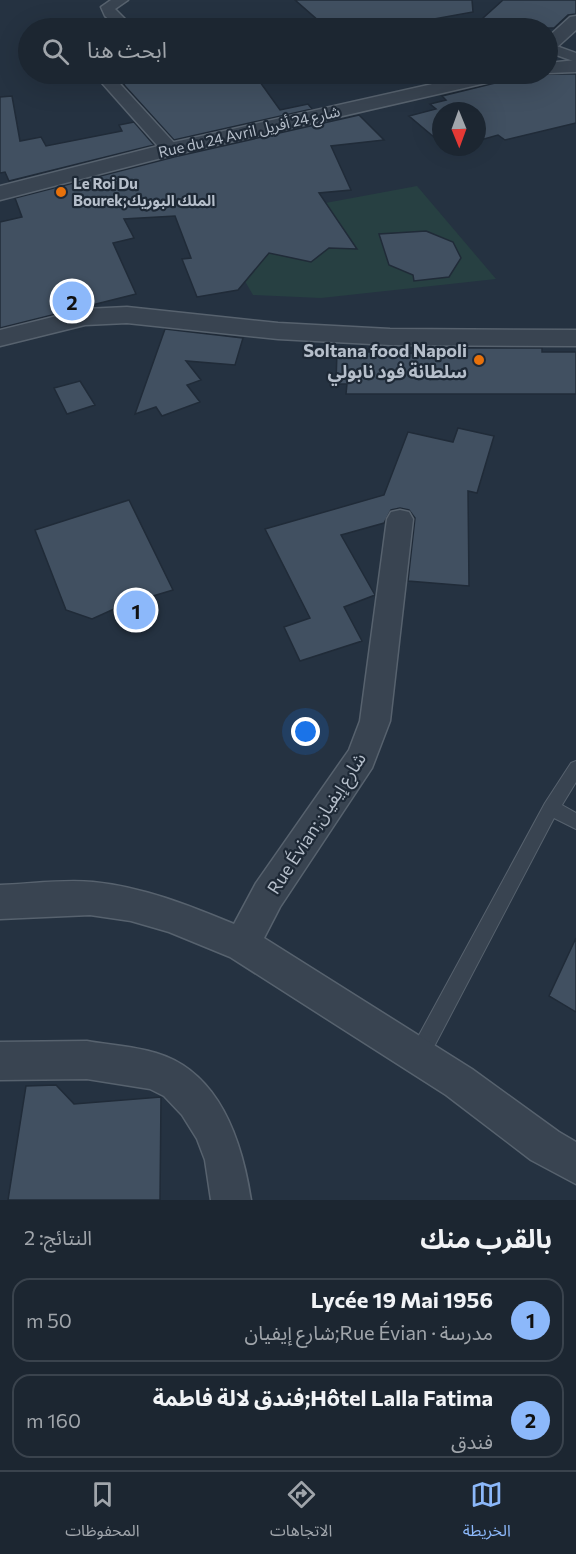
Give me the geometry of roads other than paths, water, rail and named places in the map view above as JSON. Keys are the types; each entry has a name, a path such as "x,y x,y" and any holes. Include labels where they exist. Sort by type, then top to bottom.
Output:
{"street":[{"path":"116,18 108,7 121,0"},
{"path":"558,38 576,21"},
{"path":"558,51 576,58"},
{"path":"558,67 576,66"},
{"path":"111,84 170,149"},
{"name":"Rue du 24 Avril شارع 24 أفريل","path":"0,192 170,149 455,84"},
{"path":"0,179 28,184"},
{"path":"0,338 63,321 103,315 152,317 278,331 390,337 576,338"},
{"name":"Rue Évian;شارع إيفيان","path":"242,944 268,895 361,758 375,721 400,519"},
{"path":"0,902 90,898 131,904 169,915 242,944 459,1082 545,1146 576,1164"},
{"path":"0,1061 87,1060 155,1071 177,1083 196,1101 211,1126 225,1160 231,1200"}],"lane":[{"path":"418,1057 551,808 575,774"},
{"path":"551,808 576,821"}],"place":[{"name":"Le Roi Du Bourek;الملك البوريك","path":"61,192"},
{"name":"Hôtel Lalla Fatima;فندق لالة فاطمة","path":"72,301"},
{"name":"Soltana food Napoli سلطانة فود نابولي","path":"479,360"},
{"name":"Lycée 19 Mai 1956","path":"136,610"}]}
